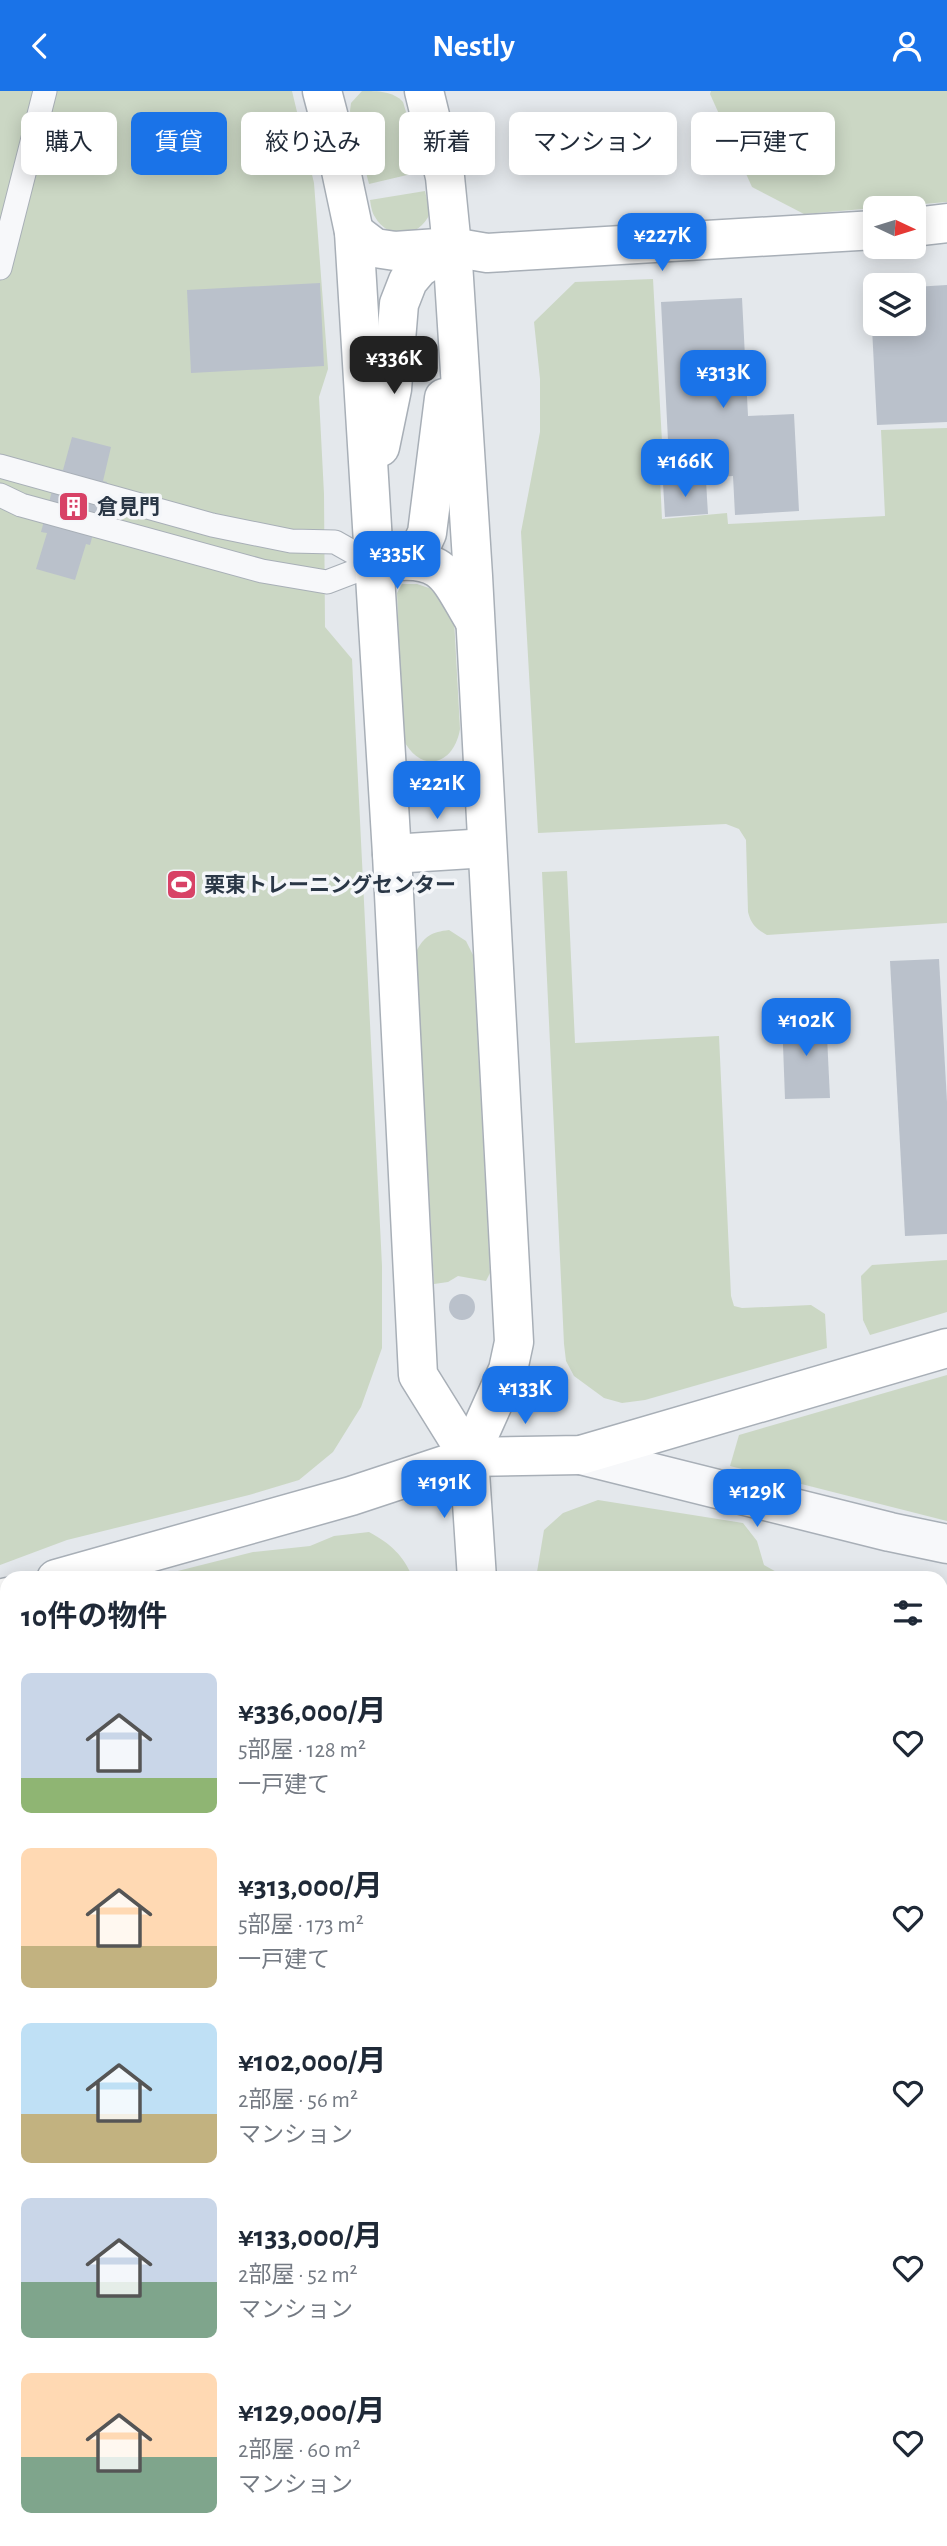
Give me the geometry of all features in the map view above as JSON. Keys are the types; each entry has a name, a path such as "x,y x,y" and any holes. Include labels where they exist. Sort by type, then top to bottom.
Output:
{"street":[{"path":"322,91 354,232 392,854 418,1375 469,1457"},
{"path":"424,91 445,177 452,247 514,1342 508,1370 469,1457 476,1571"},
{"path":"926,226 947,223"},
{"path":"354,232 375,248 395,251 452,247 487,253 863,231"},
{"path":"369,495 392,389 399,304 408,281 419,268 452,247"},
{"path":"412,559 427,533 443,401 458,345"},
{"path":"374,564 412,559 432,564 448,578 474,620"},
{"path":"392,854 487,848"},
{"path":"581,1455 947,1348"},
{"path":"84,1571 351,1496 469,1457 581,1455 947,1544"}],"lane":[{"path":"0,268 45,91"},
{"path":"0,466 212,525 291,541 335,542 374,564"},
{"path":"0,495 21,505 262,571 327,582 374,564"}],"green space":[{"name":"栗東トレーニングセンター","path":"0,91 292,91 297,112 241,112 241,175 312,175 314,183 328,369 319,397 324,494 325,627 352,659 382,1266 382,1348 361,1407 333,1452 299,1480 67,1540 0,1565"},
{"path":"362,91 390,94 403,102 406,112 399,112 399,175 407,175 369,184 367,175 385,175 385,112 350,112 351,103"},
{"path":"711,91 947,91 947,202 926,204 926,196 863,196 863,209 804,214 752,187 747,175 835,175 835,112 718,112"},
{"path":"425,191 430,213 419,228 412,232 396,233 388,230 373,213 370,200"},
{"path":"653,279 664,478 660,478 662,519 727,513 728,524 885,516 881,430 947,428 947,923 767,935 754,926 748,912 746,840 739,829 726,824 538,833 521,532 540,432 540,379 534,322 575,282"},
{"path":"402,584 417,584 438,591 454,619 460,729 451,751 436,761 419,758 403,739 397,593"},
{"path":"567,871 575,1043 719,1036 731,1296 734,1306 742,1308 811,1305 825,1314 827,1348 645,1400 622,1403 604,1398 574,1376 566,1361 564,1344 542,872"},
{"path":"449,930 466,941 473,955 490,1273 486,1281 458,1276 448,1282 434,1284 416,952 429,936"},
{"path":"947,1260 947,1312 870,1335 863,1320 861,1276 872,1265"},
{"path":"947,1375 947,1521 730,1466 739,1435"},
{"path":"598,1500 743,1523 757,1541 764,1565 775,1571 537,1571 544,1530 563,1513"},
{"path":"369,1532 396,1551 409,1571 178,1571 253,1552 310,1546 334,1536"}],"building":[{"path":"320,283 324,366 191,373 187,290"},
{"path":"947,285 947,422 877,425 872,336 926,336 926,286"},
{"path":"742,298 748,416 794,414 799,511 735,515 733,476 670,480 661,302"},
{"path":"72,437 111,447 103,481 107,482 90,545 86,544 75,580 36,569 47,533 41,532 58,469 63,470"},
{"path":"706,481 708,514 665,517 663,483"},
{"path":"939,959 947,1102 947,1234 905,1236 890,961"},
{"path":"826,1016 830,1098 785,1099 782,1018"},
{"path":"462,1294 472,1297 475,1307 472,1317 462,1320 452,1317 449,1307 452,1297"}],"place":[{"name":"倉見門","path":"74,507"},
{"name":"栗東トレーニングセンター","path":"181,885"}]}
